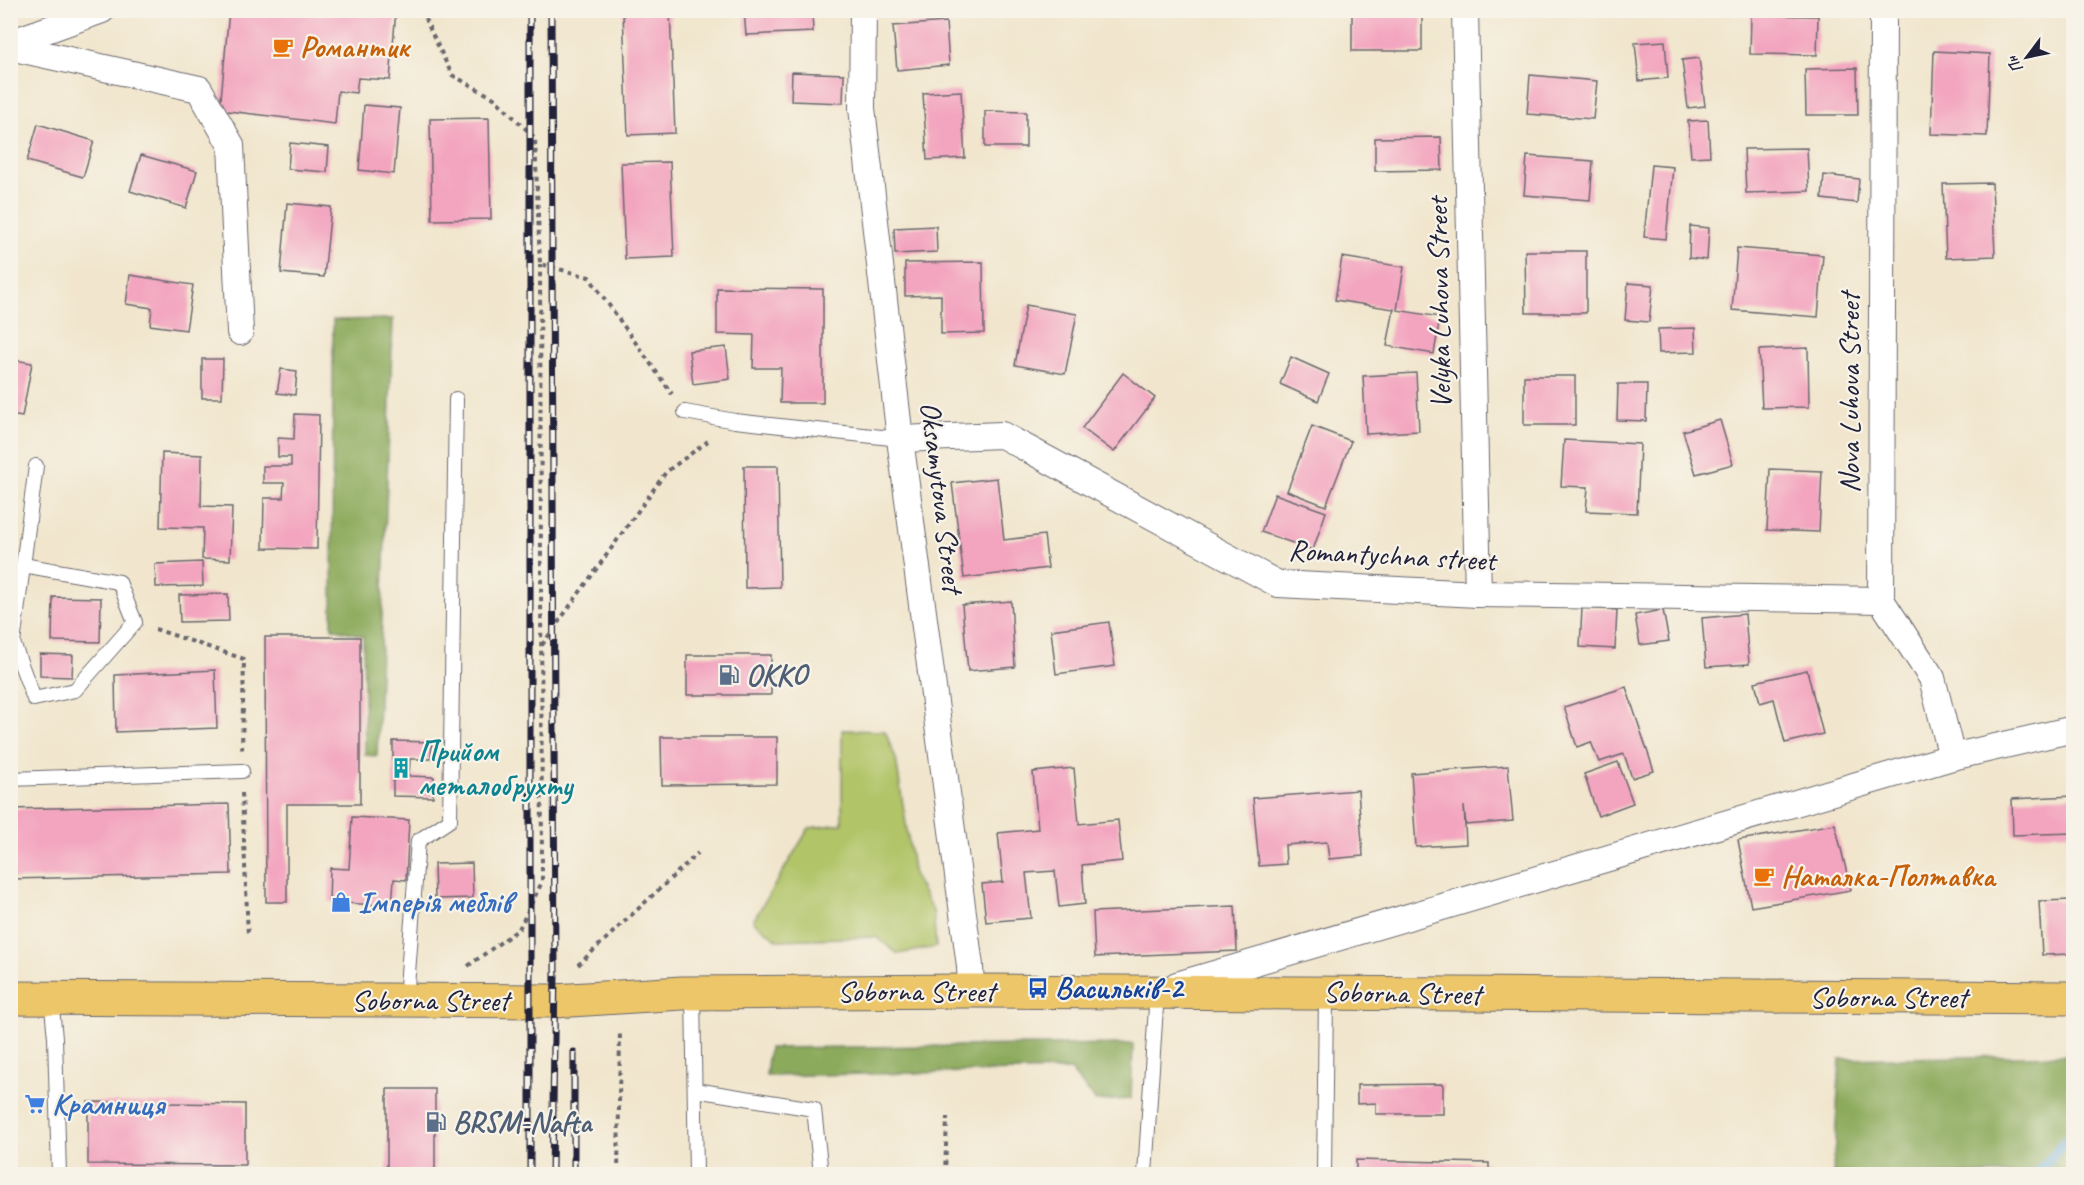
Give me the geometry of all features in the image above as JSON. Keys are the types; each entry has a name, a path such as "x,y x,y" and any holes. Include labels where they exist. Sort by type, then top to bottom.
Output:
{"main road":[{"name":"Soborna Street","path":"10,998 555,1001 693,993 971,991 2073,998"}],"street":[{"path":"10,45 102,10"},
{"name":"Oksamytova Street","path":"863,10 862,108 900,439 970,966 971,991"},
{"name":"Velyka Luhova Street","path":"1465,10 1478,594"},
{"name":"Nova Luhova Street","path":"1881,600 1883,10"},
{"path":"10,45 199,89 231,145 240,332"},
{"name":"Romantychna street","path":"900,439 1002,435 1278,584 1478,594 1881,600"},
{"path":"1881,600 1932,678 1952,757"},
{"path":"1156,992 1952,757 2073,729"}],"lane":[{"path":"406,1000 418,841 450,820 456,399"},
{"path":"685,412 735,421 900,439"},
{"path":"23,565 119,582 135,621 75,690 34,699 12,644 36,466"},
{"path":"10,779 242,771"},
{"path":"1145,1174 1156,992"},
{"path":"1324,1174 1326,992"},
{"path":"693,993 696,1174"},
{"path":"51,998 55,1038 59,1174"},
{"path":"695,1090 814,1109 821,1174"}],"path":[{"path":"421,10 452,75 494,98 535,138 540,264 542,882 519,929 460,972"},
{"path":"540,264 589,277 685,412"},
{"path":"541,646 666,472 735,421"},
{"path":"575,968 698,853"},
{"path":"618,1174 620,1020"},
{"path":"945,1174 947,1117"}],"green space":[{"path":"393,319 377,756 365,755 363,636 332,628 333,320"},
{"path":"842,730 885,731 896,759 914,876 933,911 936,947 898,954 876,937 778,940 753,921 809,828 842,824"},
{"path":"1133,1044 1131,1099 1096,1101 1070,1070 766,1076 769,1048"},
{"path":"2073,1055 2073,1174 1833,1174 1840,1059"}],"building":[{"path":"229,10 396,10 390,80 358,78 356,93 338,91 335,124 220,110"},
{"path":"744,10 812,10 813,32 746,35"},
{"path":"925,10 980,10 980,13 925,13"},
{"path":"1352,10 1422,10 1422,51 1352,51"},
{"path":"670,11 675,133 628,135 623,13"},
{"path":"1751,15 1818,16 1817,55 1750,54"},
{"path":"946,22 949,65 897,70 893,26"},
{"path":"1665,41 1668,78 1639,81 1635,43"},
{"path":"1934,51 1990,54 1987,136 1931,134"},
{"path":"1699,58 1705,106 1688,108 1682,60"},
{"path":"1857,68 1858,115 1806,115 1805,69"},
{"path":"792,72 844,74 843,103 791,101"},
{"path":"1530,75 1597,81 1593,119 1527,114"},
{"path":"961,91 965,158 927,160 923,93"},
{"path":"364,105 400,108 394,174 359,170"},
{"path":"985,111 1026,112 1026,147 985,147"},
{"path":"489,118 491,219 432,220 430,119"},
{"path":"1708,120 1710,156 1691,157 1688,121"},
{"path":"38,124 94,141 83,177 27,161"},
{"path":"1441,137 1442,170 1375,171 1375,138"},
{"path":"290,143 329,147 327,172 288,169"},
{"path":"1807,148 1809,191 1746,193 1744,149"},
{"path":"141,155 197,171 186,208 130,191"},
{"path":"1527,156 1593,161 1590,200 1524,195"},
{"path":"670,162 674,257 625,259 621,163"},
{"path":"1651,165 1673,167 1666,239 1644,237"},
{"path":"1824,175 1859,179 1857,203 1822,199"},
{"path":"1992,183 1995,256 1946,258 1943,184"},
{"path":"287,203 331,207 324,277 281,273"},
{"path":"936,226 937,252 895,254 894,228"},
{"path":"1690,226 1709,228 1707,260 1689,258"},
{"path":"1737,248 1823,255 1818,317 1732,310"},
{"path":"1525,251 1586,251 1586,313 1526,313"},
{"path":"1342,257 1404,267 1397,310 1440,317 1434,354 1387,346 1394,309 1335,300"},
{"path":"983,262 984,333 941,334 941,295 905,296 905,263"},
{"path":"130,275 193,285 186,330 150,325 152,308 126,304"},
{"path":"1628,283 1653,285 1649,322 1625,320"},
{"path":"717,288 823,289 823,403 780,403 781,368 753,368 754,335 717,334"},
{"path":"1026,305 1077,314 1065,374 1015,365"},
{"path":"1695,328 1696,352 1659,353 1658,329"},
{"path":"726,347 730,379 693,384 689,351"},
{"path":"1808,348 1809,407 1762,408 1759,350"},
{"path":"1291,357 1329,374 1318,401 1280,384"},
{"path":"10,359 32,363 22,417 10,415"},
{"path":"202,359 223,359 222,398 202,398"},
{"path":"281,369 297,371 295,395 277,393"},
{"path":"1123,373 1155,398 1114,452 1082,428"},
{"path":"1416,373 1419,431 1366,434 1363,376"},
{"path":"1524,376 1575,376 1575,425 1524,425"},
{"path":"1618,384 1647,384 1646,421 1617,420"},
{"path":"295,414 319,415 317,549 263,548 264,498 283,498 284,483 263,483 263,466 291,466 291,457 278,457 278,438 294,439"},
{"path":"1720,420 1733,464 1696,474 1683,431"},
{"path":"1312,426 1351,441 1326,506 1287,491"},
{"path":"1564,440 1640,444 1637,513 1586,511 1588,487 1561,486"},
{"path":"162,453 202,455 201,506 232,507 230,560 202,559 203,528 160,527"},
{"path":"744,466 778,466 780,587 745,588"},
{"path":"1770,469 1822,471 1819,532 1767,530"},
{"path":"997,478 1004,540 1044,535 1048,568 964,578 952,483"},
{"path":"1275,494 1326,512 1313,550 1261,532"},
{"path":"202,562 203,586 156,587 155,564"},
{"path":"228,594 229,621 180,622 179,595"},
{"path":"53,597 101,598 100,642 52,641"},
{"path":"1011,601 1015,667 968,671 962,605"},
{"path":"1582,608 1617,610 1615,649 1580,647"},
{"path":"1663,610 1669,641 1640,645 1635,615"},
{"path":"1745,614 1749,664 1706,667 1702,618"},
{"path":"1109,622 1115,666 1056,674 1051,630"},
{"path":"265,637 360,637 360,804 287,804 287,902 266,902"},
{"path":"40,654 73,655 72,677 40,676"},
{"name":"OKKO","path":"687,655 771,655 771,695 687,695"},
{"path":"215,670 217,728 116,732 115,675"},
{"path":"1807,670 1823,734 1785,743 1774,699 1760,703 1755,682"},
{"path":"1626,687 1654,771 1632,778 1624,754 1599,762 1591,742 1577,747 1564,707"},
{"path":"661,737 777,737 777,784 662,785"},
{"name":"Прийом металобрухту","path":"393,741 432,742 431,759 410,759 409,776 434,777 433,797 393,796"},
{"path":"1618,762 1633,803 1598,816 1584,774"},
{"path":"1508,766 1513,821 1466,825 1464,806 1466,844 1416,847 1411,773"},
{"path":"1074,768 1079,824 1118,820 1122,861 1082,865 1085,904 1059,907 1055,871 1026,873 1031,918 986,922 982,884 1003,882 998,833 1038,829 1033,772"},
{"path":"1358,790 1363,856 1329,859 1327,842 1285,845 1286,864 1259,866 1253,798"},
{"path":"2074,796 2074,833 2013,835 2012,799"},
{"path":"229,804 231,874 10,879 10,809"},
{"path":"352,817 409,820 406,880 394,879 392,906 329,902 330,868 349,869"},
{"path":"1835,824 1851,890 1751,907 1738,840"},
{"path":"472,863 473,898 435,899 434,864"},
{"path":"2074,900 2074,954 2042,955 2039,901"},
{"path":"1235,906 1237,951 1095,957 1093,912"},
{"path":"1443,1084 1443,1114 1376,1114 1376,1103 1357,1104 1357,1085"},
{"path":"387,1089 435,1089 435,1174 387,1174"},
{"path":"88,1102 245,1104 245,1165 88,1164"},
{"path":"10,1137 12,1137 14,1174 10,1174"},
{"path":"1356,1160 1489,1163 1489,1174 1356,1174"}],"waterway":[{"path":"2036,1174 2074,1132"}],"railway":[{"path":"530,10 530,1174"},
{"path":"551,10 555,975 552,1174"},
{"path":"574,1052 574,1174"}],"place":[{"name":"Романтик","path":"283,47"},
{"name":"OKKO","path":"729,675"},
{"name":"Прийом металобрухту","path":"401,768"},
{"name":"Наталка-Полтавка","path":"1764,876"},
{"name":"Імперія меблів","path":"341,902"},
{"name":"Васильків-2","path":"1038,988"},
{"name":"Крамниця","path":"35,1104"},
{"name":"BRSM-Nafta","path":"436,1122"}]}
